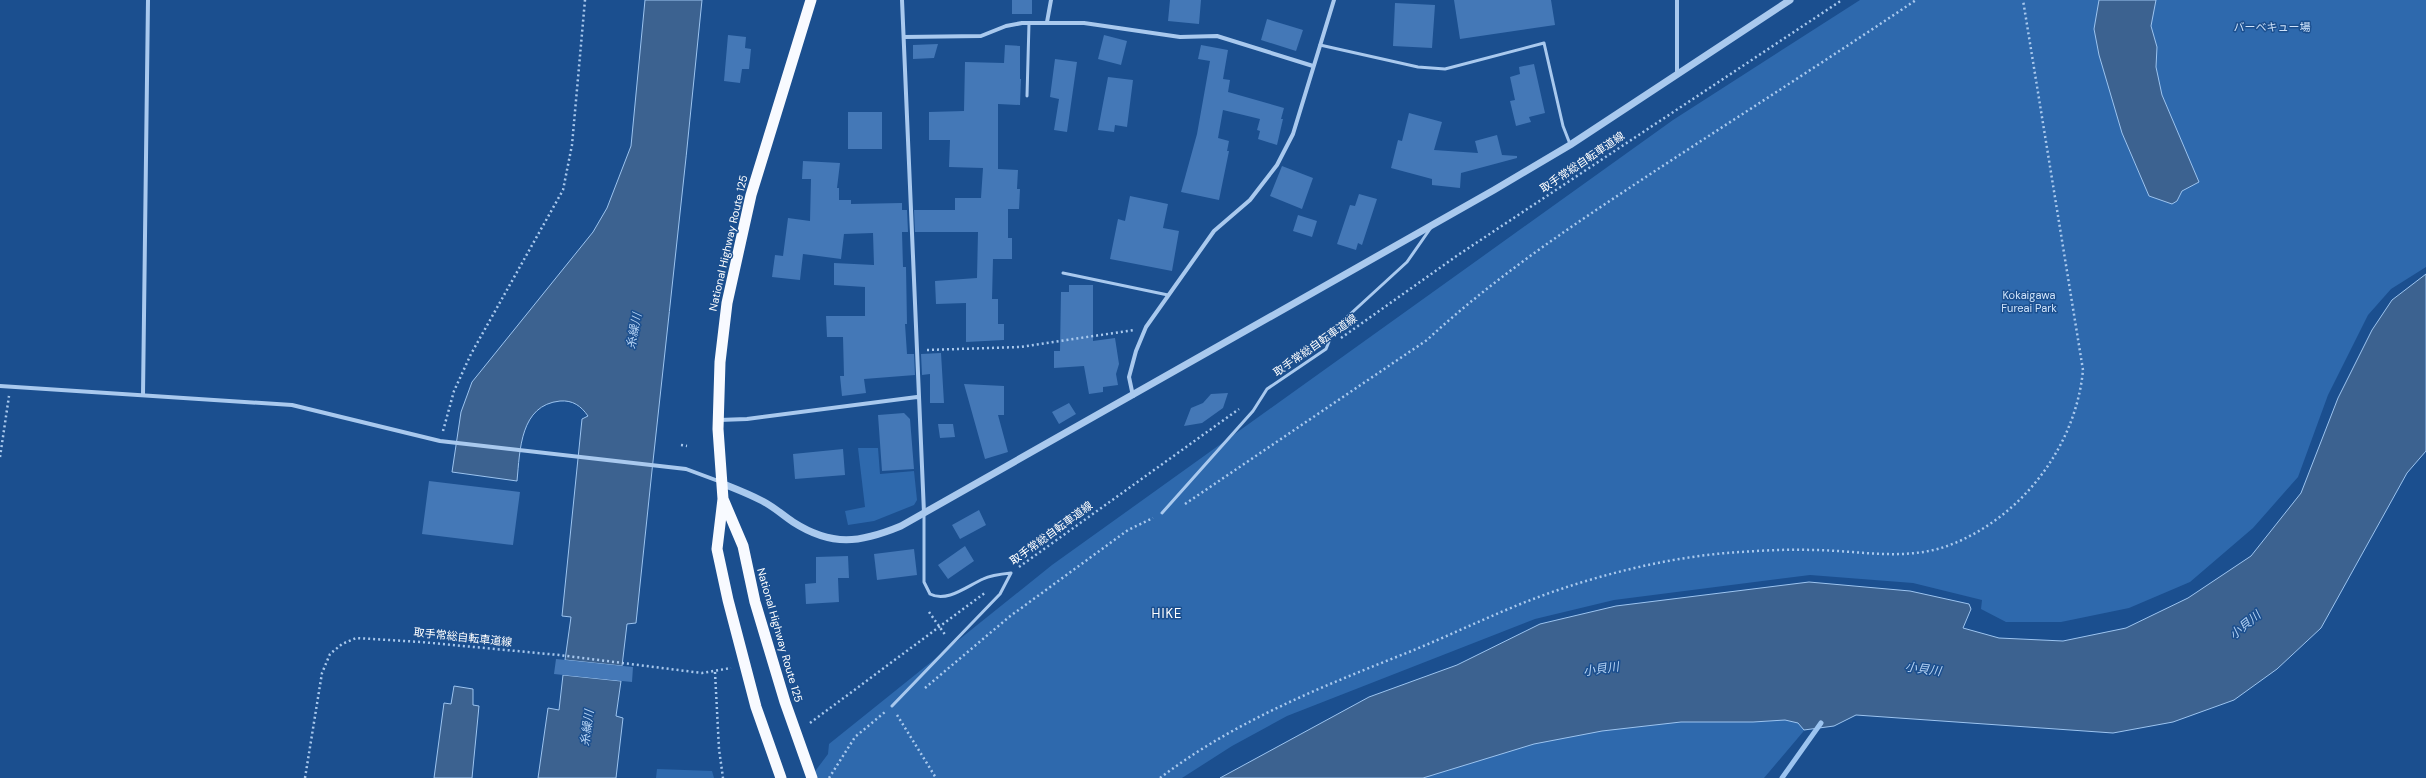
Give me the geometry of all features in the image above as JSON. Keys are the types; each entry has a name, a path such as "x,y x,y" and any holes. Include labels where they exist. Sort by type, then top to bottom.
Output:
{"highway":[{"name":"National Highway Route 125","path":"779,774 756,707 728,600 717,549 723,499 718,420 722,332 738,251 751,196 811,0"},
{"name":"National Highway Route 125","path":"723,499 743,546 755,602 784,702 812,778"}],"street":[{"path":"143,395 148,0"},
{"path":"902,0 917,397 924,514"},
{"path":"1047,22 1051,0"},
{"path":"1133,396 1128,377 1136,351 1146,327 1214,231 1250,200 1277,165 1293,134 1334,0"},
{"path":"1677,0 1677,75"},
{"path":"0,386 292,405 440,441 686,469 766,503 810,532 844,541 878,535 924,514 1133,396 1570,145 1790,0"},
{"path":"904,37 981,36 1006,26 1029,23 1084,23 1180,37 1216,36 1313,66"},
{"path":"718,420 748,420 917,397"}],"lane":[{"path":"1027,96 1029,23"},
{"path":"1320,45 1418,67 1445,69 1544,43 1563,126 1570,145"},
{"path":"1326,349 1334,329 1407,262 1432,225"},
{"path":"1063,273 1168,295"},
{"name":"取手常総自転車道線","path":"1162,513 1253,411 1267,389 1326,349"},
{"path":"924,514 924,582 930,594 940,597 956,593 984,578 1011,573"},
{"path":"892,706 1000,594 1011,573"}],"path":[{"path":"440,441 454,391 471,354 563,190 572,145 585,0"},
{"name":"取手常総自転車道線","path":"1326,349 1458,255 1842,0"},
{"path":"924,689 1009,616 1128,530 1186,503 1427,340 1454,315 1510,269 1596,210 1916,0"},
{"path":"1160,778 1194,754 1308,692 1558,590 1636,568 1724,554 1812,550 1891,555 1924,552 1953,544 1982,531 2014,506 2036,483 2066,434 2076,409 2083,370 2023,0"},
{"path":"916,350 1020,347 1118,333 1146,327"},
{"path":"0,457 10,387"},
{"name":"取手常総自転車道線","path":"1011,573 1241,408"},
{"path":"681,445 686,446"},
{"path":"810,723 987,591"},
{"path":"929,612 942,631"},
{"name":"取手常総自転車道線","path":"305,778 322,673 330,654 342,644 356,638 374,638 559,655 702,673 723,671"},
{"path":"715,672 719,749 723,778"},
{"path":"829,778 839,766 855,737 892,706 936,778"}],"green space":[{"name":"Kokaigawa Fureai Park","path":"1860,0 2426,0 2426,267 2391,289 2368,315 2328,395 2298,477 2253,528 2190,582 2129,608 2061,622 2006,622 1981,609 1982,600 1913,583 1810,575 1614,600 1535,619 1287,716 1232,746 1182,778 810,778 828,754 829,744 1052,565 1673,120"},
{"path":"858,448 878,448 880,474 914,471 917,500 914,505 874,521 848,525 845,511 865,507"},
{"path":"1798,715 1808,726 1764,778 1411,778 1596,726"},
{"path":"657,769 712,771 714,778 656,778"}],"water":[{"name":"糸繰川","path":"645,0 702,0 636,623 627,624 622,666 565,660 571,617 562,616 582,419 588,416 585,412 576,404 565,401 547,404 537,411 530,420 521,443 517,481 452,472 461,412 472,382 593,232 607,208 631,146"},
{"path":"2099,0 2156,0 2151,26 2157,47 2156,67 2162,95 2199,182 2182,191 2177,201 2172,204 2149,196 2122,133 2099,55 2094,29"},
{"name":"小貝川","path":"2426,274 2426,451 2407,473 2321,628 2277,669 2234,700 2173,722 2113,733 1856,715 1834,726 1804,730 1798,723 1785,720 1753,722 1681,722 1602,731 1534,744 1423,778 1220,778 1369,697 1457,665 1540,624 1616,606 1809,582 1910,591 1969,604 1971,609 1963,628 1999,638 2063,641 2126,628 2188,598 2251,556 2301,493 2338,398 2372,330 2392,300"},
{"name":"糸繰川","path":"563,675 621,681 616,716 623,718 616,778 538,778 548,708 559,710"},
{"path":"454,686 473,689 473,705 479,706 472,778 434,778 444,703 451,704"}],"building":[{"path":"1012,0 1032,0 1032,14 1012,14"},
{"path":"1170,0 1201,0 1199,24 1168,21"},
{"path":"1454,0 1551,0 1555,25 1460,39"},
{"path":"1395,3 1435,5 1432,48 1393,46"},
{"path":"1267,19 1303,30 1296,51 1261,40"},
{"path":"728,35 746,37 745,48 751,49 749,69 742,69 740,83 724,81"},
{"path":"1104,35 1127,41 1121,65 1098,59"},
{"path":"938,44 934,58 913,59 913,45"},
{"path":"1005,45 1020,46 1021,79 1020,105 998,104 998,169 1018,170 1017,189 1020,189 1019,209 1008,209 1008,238 1012,238 1012,259 993,259 992,299 998,299 998,324 1004,324 1004,340 966,342 966,303 936,304 935,281 977,278 978,232 915,232 914,210 955,210 955,198 981,198 983,168 949,167 950,140 929,140 929,112 964,111 965,62 1004,63"},
{"path":"1201,45 1228,50 1223,79 1230,80 1228,92 1284,108 1277,145 1258,139 1260,131 1257,130 1260,119 1223,110 1218,138 1229,141 1227,151 1229,151 1219,200 1181,192 1197,134 1210,61 1198,59"},
{"path":"1055,59 1077,62 1067,132 1054,130 1059,99 1050,97"},
{"path":"1534,64 1545,113 1529,117 1531,122 1516,126 1510,101 1515,100 1510,77 1520,74 1519,67"},
{"path":"1108,77 1133,80 1127,127 1115,125 1114,132 1098,130"},
{"path":"848,112 882,112 882,149 848,149"},
{"path":"1409,113 1442,122 1434,150 1478,153 1475,141 1497,135 1502,155 1517,156 1517,158 1461,173 1460,188 1432,185 1432,179 1391,168 1398,140 1402,141"},
{"path":"803,161 840,163 837,188 839,188 839,200 851,200 851,204 902,203 902,210 907,210 908,232 902,232 903,267 906,267 907,324 905,324 907,354 914,354 915,375 864,379 866,393 842,396 840,376 844,376 843,337 827,337 826,316 865,316 865,287 834,285 834,263 874,265 873,233 844,234 841,259 803,254 800,280 772,277 775,255 783,256 788,218 810,221 811,179 802,179"},
{"path":"1282,166 1313,178 1302,209 1270,196"},
{"path":"1359,194 1377,199 1362,245 1358,243 1356,250 1337,244 1350,205 1355,206"},
{"path":"1130,196 1168,204 1163,228 1179,231 1172,271 1110,259 1118,219 1125,221"},
{"path":"1298,215 1317,221 1312,237 1293,231"},
{"path":"1069,285 1093,285 1093,341 1115,338 1119,364 1116,374 1118,385 1103,387 1103,392 1089,394 1084,366 1054,368 1054,351 1060,351 1061,292 1069,292"},
{"path":"941,353 944,403 930,403 930,374 922,375 921,354"},
{"path":"964,384 1004,386 1004,415 998,415 1008,452 985,459"},
{"path":"1228,393 1223,408 1202,423 1184,426 1191,408 1203,403 1211,394"},
{"path":"1069,403 1076,414 1059,424 1052,412"},
{"path":"904,413 910,419 914,469 882,471 878,415"},
{"path":"938,424 953,424 955,437 940,438"},
{"path":"843,449 845,475 795,479 793,454"},
{"path":"429,481 520,492 513,545 422,534"},
{"path":"979,510 986,525 960,539 952,525"},
{"path":"965,546 974,561 948,579 938,565"},
{"path":"914,549 917,575 877,580 874,554"},
{"path":"848,556 849,578 838,578 839,602 806,604 805,584 816,583 816,557"},
{"path":"556,659 633,667 632,682 554,674"}],"waterway":[{"path":"1782,778 1821,723"}],"district":[{"name":"HIKE","path":"1167,613"}],"park label":[{"name":"バーベキュー場","path":"2272,27"}]}
